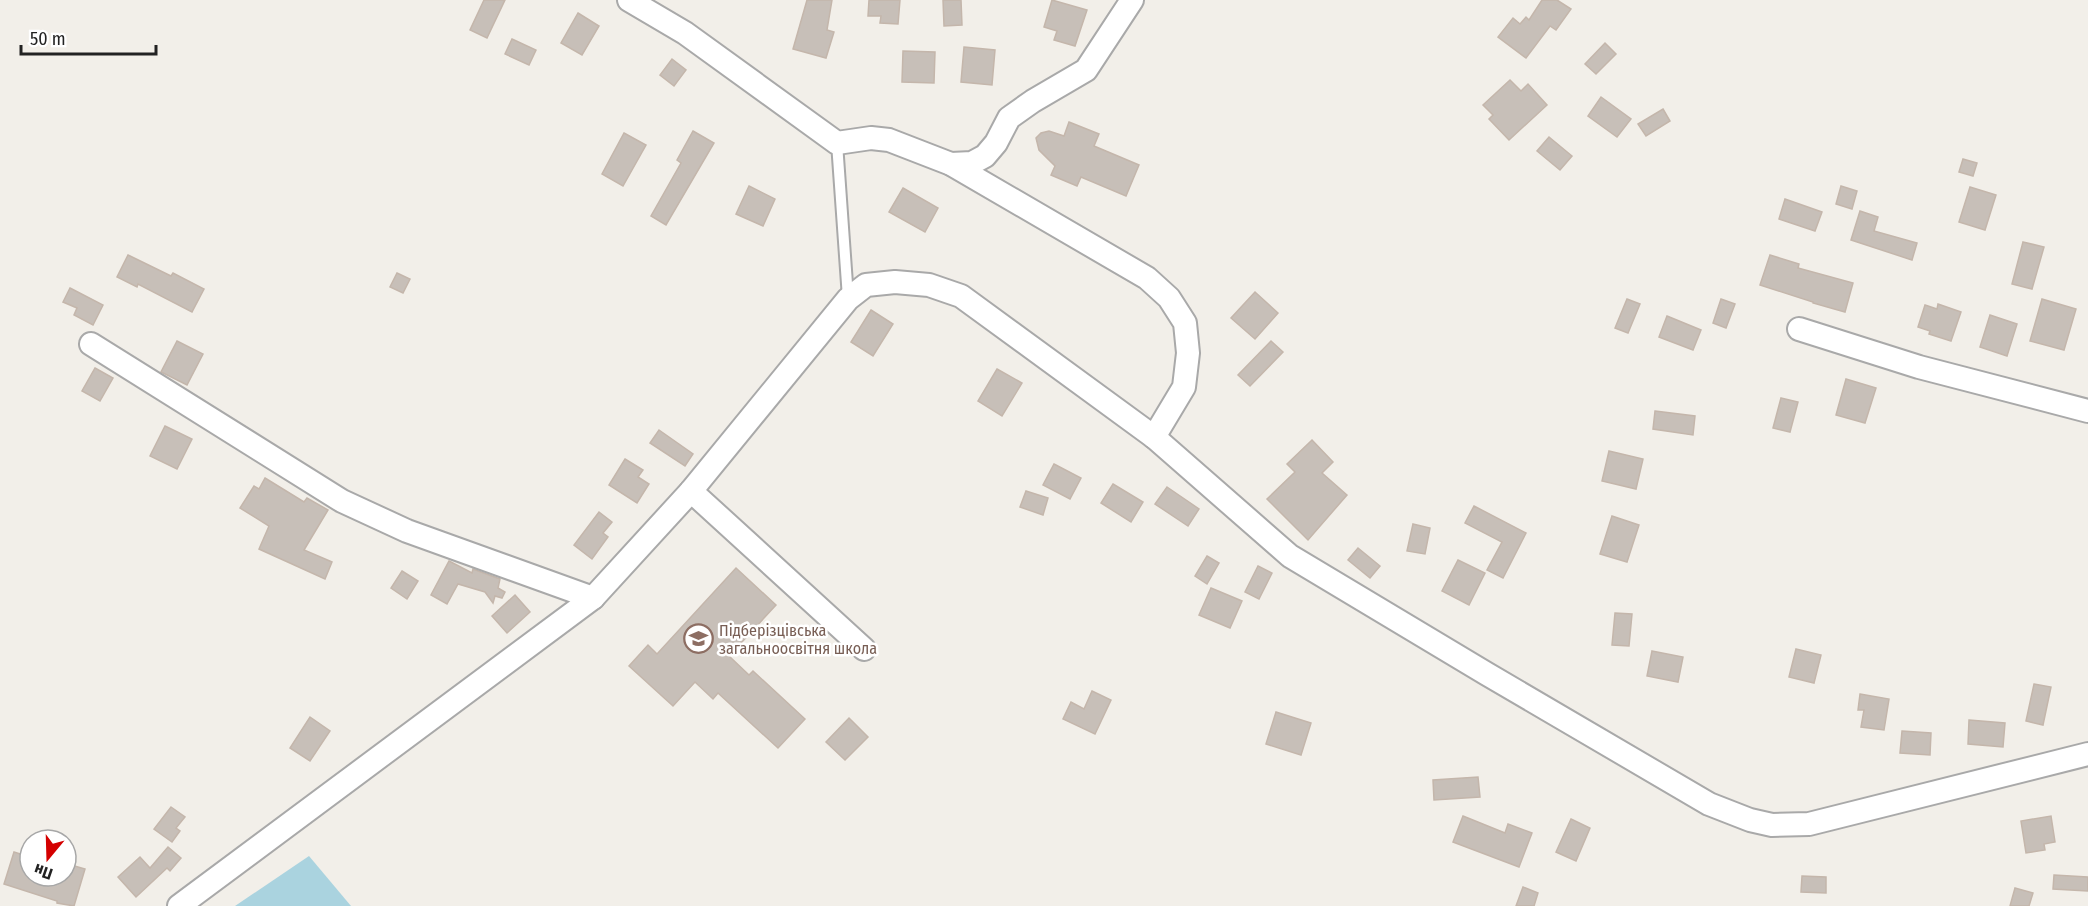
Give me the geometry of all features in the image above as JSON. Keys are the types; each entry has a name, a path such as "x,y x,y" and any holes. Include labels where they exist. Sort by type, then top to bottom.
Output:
{"street":[{"path":"629,0 685,33 837,143 871,138 889,140 951,164 1147,278 1169,298 1185,323 1188,353 1184,387 1154,437"},
{"path":"951,164 972,163 985,156 996,143 1009,118 1086,70 1132,0"},
{"path":"179,906 593,598 691,491 848,299 867,285 895,282 929,285 961,296 1154,437 1290,556 1709,804 1750,820 1772,825 1809,824 2088,754"},
{"path":"1799,329 1919,367 2088,411"},
{"path":"91,344 342,501 407,531 593,598"},
{"path":"691,491 864,649"}],"lane":[{"path":"837,143 848,299"}],"water":[{"path":"309,856 351,906 235,906"}],"building":[{"path":"484,0 505,0 487,38 470,30"},
{"path":"807,0 832,0 827,30 834,32 826,58 793,49"},
{"path":"869,0 900,0 898,24 880,23 881,16 868,16"},
{"path":"943,0 961,0 962,25 944,26"},
{"path":"1052,0 1087,10 1075,46 1054,40 1057,31 1044,27"},
{"path":"1542,0 1557,0 1571,9 1556,30 1550,26 1526,58 1498,37 1513,18 1520,24 1526,17 1529,20"},
{"path":"578,13 599,26 582,55 561,43"},
{"path":"512,39 536,50 529,65 505,54"},
{"path":"1605,43 1616,54 1596,74 1585,64"},
{"path":"964,47 995,50 992,85 961,82"},
{"path":"903,51 935,52 934,83 902,82"},
{"path":"672,59 686,70 674,86 660,75"},
{"path":"1510,80 1521,91 1528,84 1547,105 1509,140 1489,119 1493,115 1483,105"},
{"path":"1601,97 1631,119 1617,137 1588,116"},
{"path":"1663,109 1670,121 1646,136 1638,124"},
{"path":"1069,122 1099,134 1094,146 1139,165 1126,196 1081,177 1077,186 1051,175 1055,166 1039,150 1036,138 1041,133 1049,131 1064,136"},
{"path":"693,131 714,143 666,225 651,216 681,163 677,160"},
{"path":"624,133 646,145 623,186 602,174"},
{"path":"1549,137 1572,156 1560,170 1537,151"},
{"path":"1963,159 1977,163 1973,176 1959,172"},
{"path":"749,186 775,199 763,226 736,214"},
{"path":"1841,186 1857,191 1852,209 1836,204"},
{"path":"1970,187 1996,195 1985,230 1959,222"},
{"path":"903,188 938,208 925,232 889,212"},
{"path":"1785,199 1822,212 1815,231 1779,219"},
{"path":"1860,211 1878,217 1874,231 1917,243 1912,260 1851,240"},
{"path":"2023,242 2044,247 2032,289 2012,284"},
{"path":"128,255 171,276 173,273 204,289 192,312 138,284 137,287 117,277"},
{"path":"1770,255 1799,264 1798,268 1853,283 1845,312 1760,285"},
{"path":"397,273 410,279 403,293 390,287"},
{"path":"70,288 103,305 93,325 74,315 77,308 63,302"},
{"path":"1255,292 1278,313 1255,339 1231,318"},
{"path":"1627,299 1640,304 1628,333 1615,328"},
{"path":"1721,299 1735,304 1726,328 1713,323"},
{"path":"2042,299 2076,309 2064,350 2030,341"},
{"path":"1938,304 1961,312 1951,341 1929,334 1930,331 1918,327 1925,305 1937,309"},
{"path":"871,310 893,324 873,356 851,342"},
{"path":"1990,315 2017,324 2007,356 1980,347"},
{"path":"1667,316 1701,330 1693,350 1659,337"},
{"path":"177,341 203,354 187,385 161,372"},
{"path":"1271,341 1283,352 1250,386 1238,375"},
{"path":"95,368 113,378 100,401 82,391"},
{"path":"997,369 1022,383 1002,416 978,401"},
{"path":"1846,379 1876,388 1865,423 1836,415"},
{"path":"1781,398 1798,402 1790,432 1773,428"},
{"path":"1655,411 1695,416 1693,435 1653,429"},
{"path":"165,426 192,439 177,469 150,456"},
{"path":"659,430 693,454 685,466 650,443"},
{"path":"1312,440 1333,462 1322,473 1347,495 1308,540 1267,499 1295,472 1287,464"},
{"path":"1609,451 1643,459 1636,489 1602,481"},
{"path":"625,459 643,470 638,477 649,484 637,503 609,485"},
{"path":"1054,464 1081,478 1070,499 1043,485"},
{"path":"265,478 304,502 307,498 328,510 304,550 332,562 325,579 259,549 269,526 240,508 254,486 259,489"},
{"path":"1113,484 1143,502 1131,522 1101,503"},
{"path":"1167,487 1199,509 1188,526 1155,504"},
{"path":"1026,491 1048,498 1043,515 1020,507"},
{"path":"1474,506 1526,533 1503,578 1487,570 1502,542 1465,523"},
{"path":"599,512 612,522 603,533 608,537 592,559 574,545"},
{"path":"1612,516 1639,525 1627,562 1600,554"},
{"path":"1413,524 1430,528 1425,554 1407,551"},
{"path":"1358,548 1380,566 1370,578 1348,560"},
{"path":"1207,556 1219,563 1207,584 1195,576"},
{"path":"1458,560 1485,573 1469,605 1442,591"},
{"path":"449,561 472,573 473,569 500,579 498,588 505,592 502,598 495,596 493,603 485,592 458,584 447,604 431,595"},
{"path":"1258,566 1272,573 1259,599 1245,592"},
{"path":"736,568 776,605 729,656 749,675 753,671 805,719 778,748 718,693 713,699 695,682 673,706 629,666 648,645 657,654"},
{"path":"402,571 418,581 407,599 391,588"},
{"path":"1211,588 1242,601 1230,628 1199,615"},
{"path":"515,595 530,612 507,633 492,616"},
{"path":"1615,613 1632,614 1629,646 1612,645"},
{"path":"1796,649 1821,655 1814,683 1789,677"},
{"path":"1652,651 1683,657 1678,682 1647,676"},
{"path":"2034,684 2051,687 2043,725 2026,721"},
{"path":"1092,691 1111,700 1095,734 1063,719 1071,702 1084,709"},
{"path":"1860,694 1889,699 1884,730 1861,727 1864,710 1858,710"},
{"path":"1276,712 1311,723 1301,755 1266,744"},
{"path":"310,717 330,731 310,761 290,748"},
{"path":"849,718 868,737 845,760 826,742"},
{"path":"1969,720 2005,723 2003,747 1968,744"},
{"path":"1902,731 1931,733 1930,755 1900,753"},
{"path":"1478,777 1480,797 1434,800 1433,780"},
{"path":"171,807 185,817 176,828 180,831 172,842 154,829"},
{"path":"1463,816 1505,833 1508,824 1532,833 1519,867 1453,842"},
{"path":"2051,816 2055,842 2044,844 2045,850 2026,853 2021,821"},
{"path":"1571,819 1590,828 1576,861 1556,852"},
{"path":"168,847 181,858 170,871 167,868 136,897 118,877 140,857 150,868"},
{"path":"14,852 18,853 18,888 78,888 78,867 85,869 74,906 57,903 57,901 4,884"},
{"path":"2054,875 2088,877 2088,891 2053,889"},
{"path":"1802,876 1826,877 1826,893 1801,892"},
{"path":"1523,887 1538,893 1534,906 1516,906"},
{"path":"2015,888 2033,893 2029,906 2010,906"}],"place":[{"name":"Підберізцівська загальноосвітня школа","path":"698,639"}]}
